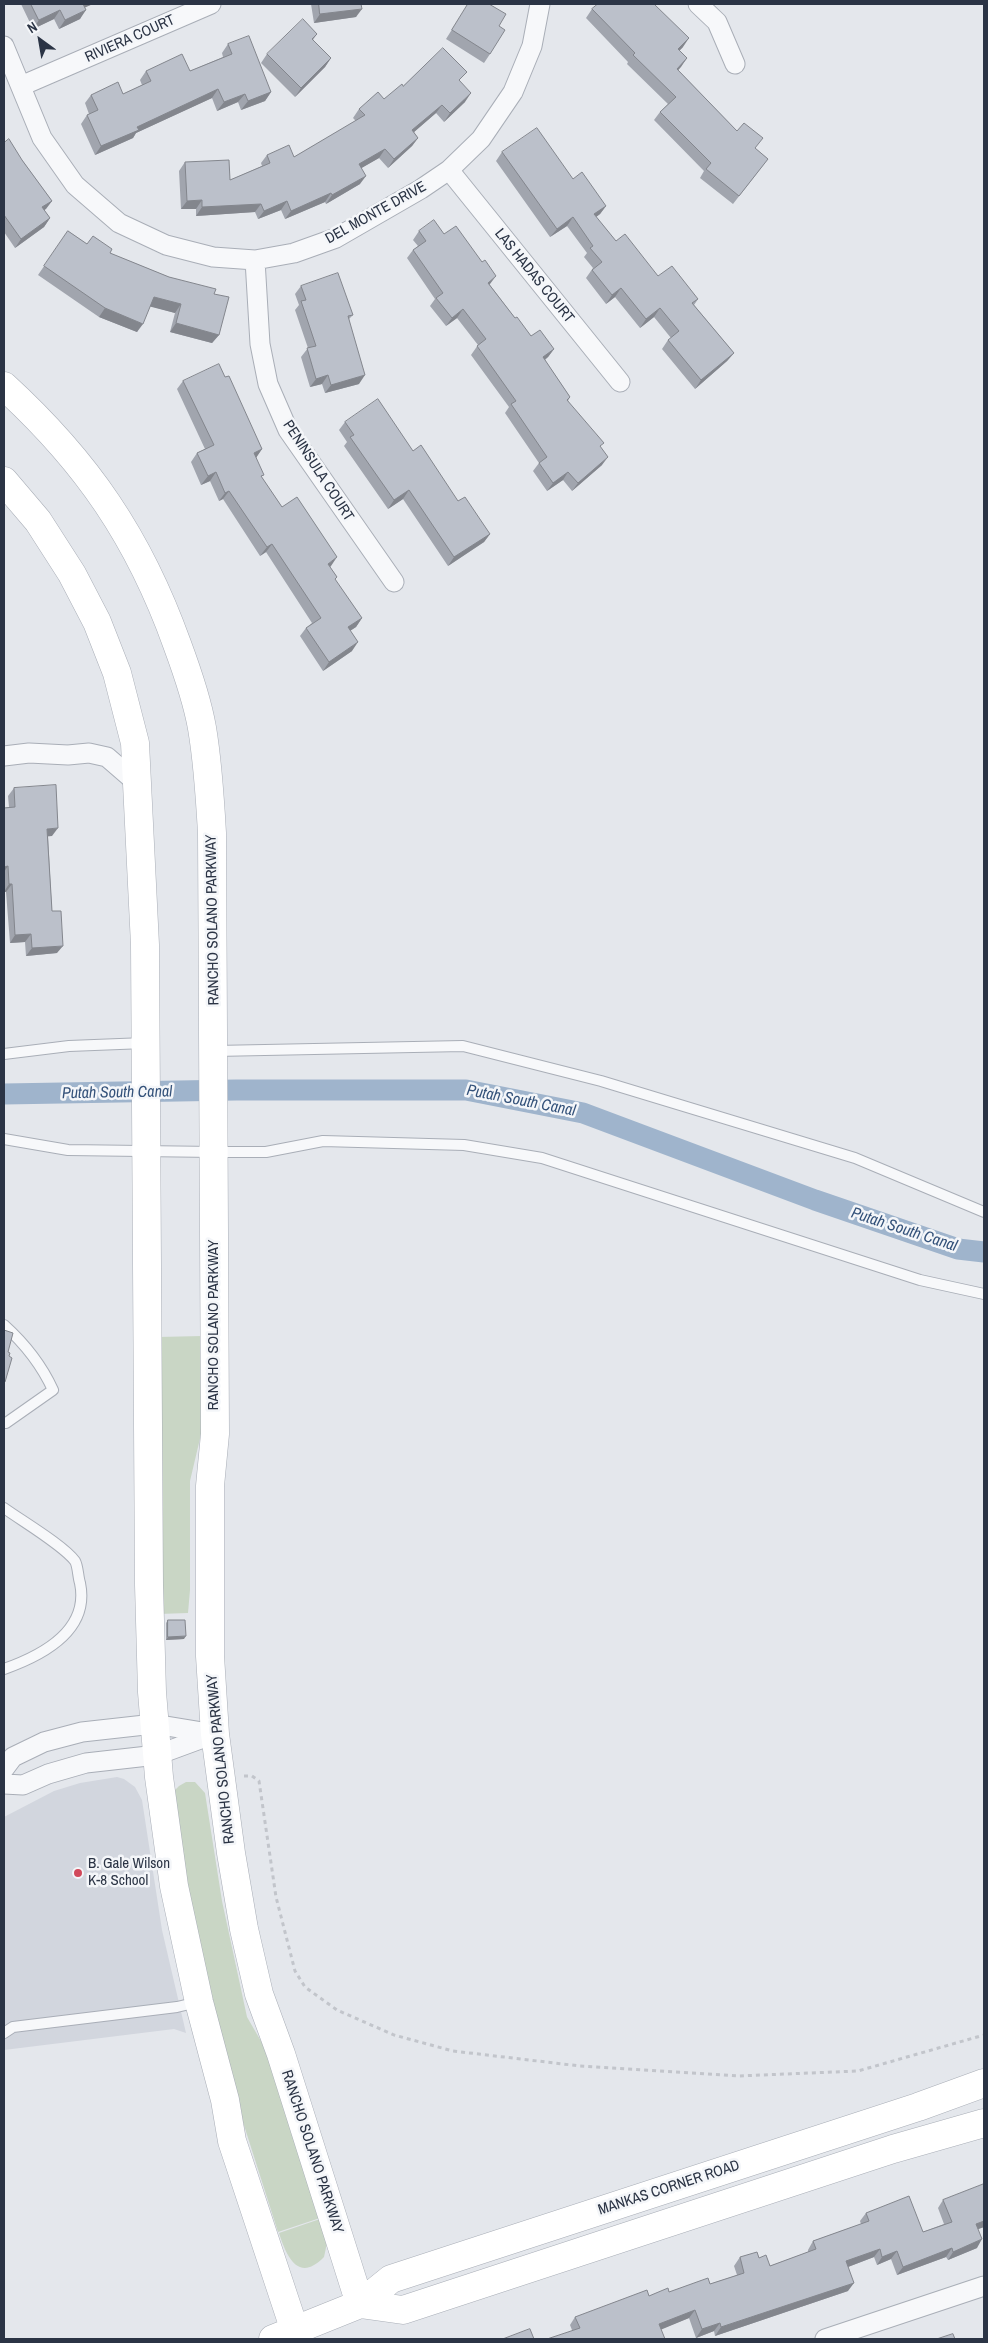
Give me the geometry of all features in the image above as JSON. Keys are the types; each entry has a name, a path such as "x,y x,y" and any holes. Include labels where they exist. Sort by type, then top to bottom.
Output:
{"street":[{"name":"RIVIERA COURT","path":"21,86 211,4"},
{"name":"DEL MONTE DRIVE","path":"4,46 42,138 75,185 119,223 166,246 213,257 255,260 294,253 336,238 421,189 448,170 481,139 513,92 532,46 540,4"},
{"path":"698,4 717,22 735,64"},
{"name":"LAS HADAS COURT","path":"448,170 620,382"},
{"name":"PENINSULA COURT","path":"255,260 260,344 268,384 288,430 394,582"},
{"name":"RANCHO SOLANO PARKWAY","path":"4,386 37,416 64,445 117,518 145,566 166,613 187,671 202,726 212,833 215,1434 210,1486 210,1656 215,1734 231,1853 244,1929 259,1994 281,2054 360,2304"},
{"path":"4,480 43,529 72,574 96,622 118,673 135,742 145,945 149,1585 154,1724 174,1886 199,2002 224,2100 232,2141 288,2337"},
{"path":"4,756 29,753 68,755 89,753 107,758 137,783"},
{"path":"4,1770 13,1757 44,1742 82,1732 154,1724 215,1734"},
{"path":"4,1784 23,1785 48,1774 86,1763 157,1755 215,1734"},
{"name":"MANKAS CORNER ROAD","path":"288,2337 360,2304 391,2279 908,2110 984,2083"},
{"path":"360,2304 403,2310 893,2149 984,2123"},
{"path":"825,2339 984,2286"}],"lane":[{"path":"4,1054 69,1046 146,1053"},
{"path":"214,1054 462,1046 601,1081 855,1158 984,1212"},
{"path":"4,1139 68,1150 146,1141 214,1143 266,1152 323,1141 464,1145 542,1158 920,1280 984,1294"},
{"path":"4,1325 19,1338 48,1378 54,1390 6,1423"},
{"path":"4,1508 53,1542 75,1562 82,1597 72,1626 55,1645 4,1669"},
{"path":"4,2033 13,2027 177,2008 199,2002"}],"path":[{"path":"243,1776 252,1776 259,1781 276,1897 295,1971 305,1987 337,2010 394,2035 452,2051 570,2065 738,2076 858,2071 984,2035"}],"shaded area":[{"name":"B. Gale Wilson K-8 School","path":"117,1777 124,1779 135,1787 142,1800 162,1930 186,2033 174,2029 4,2050 4,1817 54,1791 80,1783"}],"green space":[{"path":"202,1336 202,1430 190,1481 190,1590 188,1613 159,1614 158,1337"},
{"path":"186,1782 195,1782 205,1793 222,1901 247,2017 265,2048 320,2218 278,2232 235,2097 190,1916 173,1792"},
{"path":"320,2219 327,2243 324,2257 315,2265 307,2268 300,2267 289,2257 279,2233"}],"building":[{"path":"31,4 83,4 86,10 65,20 60,10 39,20"},
{"path":"319,4 361,4 362,9 320,14"},
{"path":"468,4 489,4 506,14 499,26 505,30 490,54 452,30"},
{"path":"598,4 654,4 689,38 678,49 687,58 677,69 737,131 744,123 763,138 755,148 768,159 739,196 706,169 711,163 660,112 676,97 633,55 635,53 592,9"},
{"path":"303,19 317,34 312,39 331,58 301,88 267,54"},
{"path":"249,36 271,92 248,101 245,94 224,102 218,89 137,127 139,130 101,146 87,115 98,110 91,95 118,82 123,94 151,81 146,71 182,54 190,71 232,54 228,44"},
{"path":"443,48 467,72 459,80 471,93 450,113 442,105 412,130 418,138 394,159 385,149 359,164 366,176 332,195 331,193 291,211 287,201 264,211 261,204 202,207 202,200 187,201 185,162 229,160 230,180 270,163 267,155 289,145 294,157 365,115 359,109 378,92 384,99 402,84 403,86"},
{"path":"537,128 573,179 582,172 606,206 594,214 616,241 625,234 658,276 672,266 698,299 692,303 734,353 701,380 668,340 679,331 660,308 646,319 621,288 612,295 592,270 602,262 590,248 593,246 573,217 557,229 502,152"},
{"path":"9,139 52,201 42,207 50,218 21,239 4,215 4,143"},
{"path":"434,220 444,234 456,226 482,262 485,260 496,276 488,283 515,318 517,317 531,336 540,330 554,349 543,357 570,397 567,400 604,443 600,446 608,457 578,483 568,472 553,483 539,463 547,457 511,404 516,401 477,346 486,339 463,309 452,318 436,298 443,293 413,250 426,241 419,231"},
{"path":"68,231 87,244 93,236 112,249 110,253 169,277 216,289 214,294 229,297 219,335 176,323 181,304 154,297 143,324 105,308 44,266"},
{"path":"338,273 353,315 348,316 365,375 331,385 328,375 316,379 307,348 316,346 301,301 306,300 301,286"},
{"path":"219,364 225,377 229,376 262,449 254,453 264,475 261,476 282,507 297,497 337,557 328,564 337,577 335,579 362,618 348,627 358,642 329,662 306,628 321,618 272,544 267,547 229,491 225,493 216,472 208,476 197,453 214,445 183,381"},
{"path":"378,399 413,451 421,445 458,501 465,497 490,534 454,557 409,490 394,500 350,437 354,435 345,422"},
{"path":"56,785 58,828 47,829 52,911 61,911 63,946 32,948 31,934 15,935 12,884 9,884 8,866 4,867 4,808 15,807 14,788"},
{"path":"4,1330 13,1333 8,1352 12,1358 5,1382 4,1381"},
{"path":"168,1620 185,1620 186,1636 168,1637"},
{"path":"984,2184 984,2221 976,2224 982,2239 953,2252 952,2248 903,2267 897,2251 882,2257 880,2249 846,2261 854,2283 721,2327 720,2323 702,2329 695,2310 659,2324 665,2339 547,2339 580,2328 575,2317 647,2290 649,2296 668,2288 669,2292 708,2278 710,2284 744,2273 740,2257 757,2252 759,2258 766,2255 770,2266 816,2249 813,2241 869,2221 866,2213 909,2196 923,2232 952,2222 943,2200"},
{"path":"530,2329 534,2339 503,2339"},
{"path":"953,2334 955,2339 937,2339"}],"waterway":[{"name":"Putah South Canal","path":"4,1094 236,1090 466,1090 583,1113 815,1200 958,1249 984,1252"}],"place":[{"name":"B. Gale Wilson K-8 School","path":"78,1873"}]}
